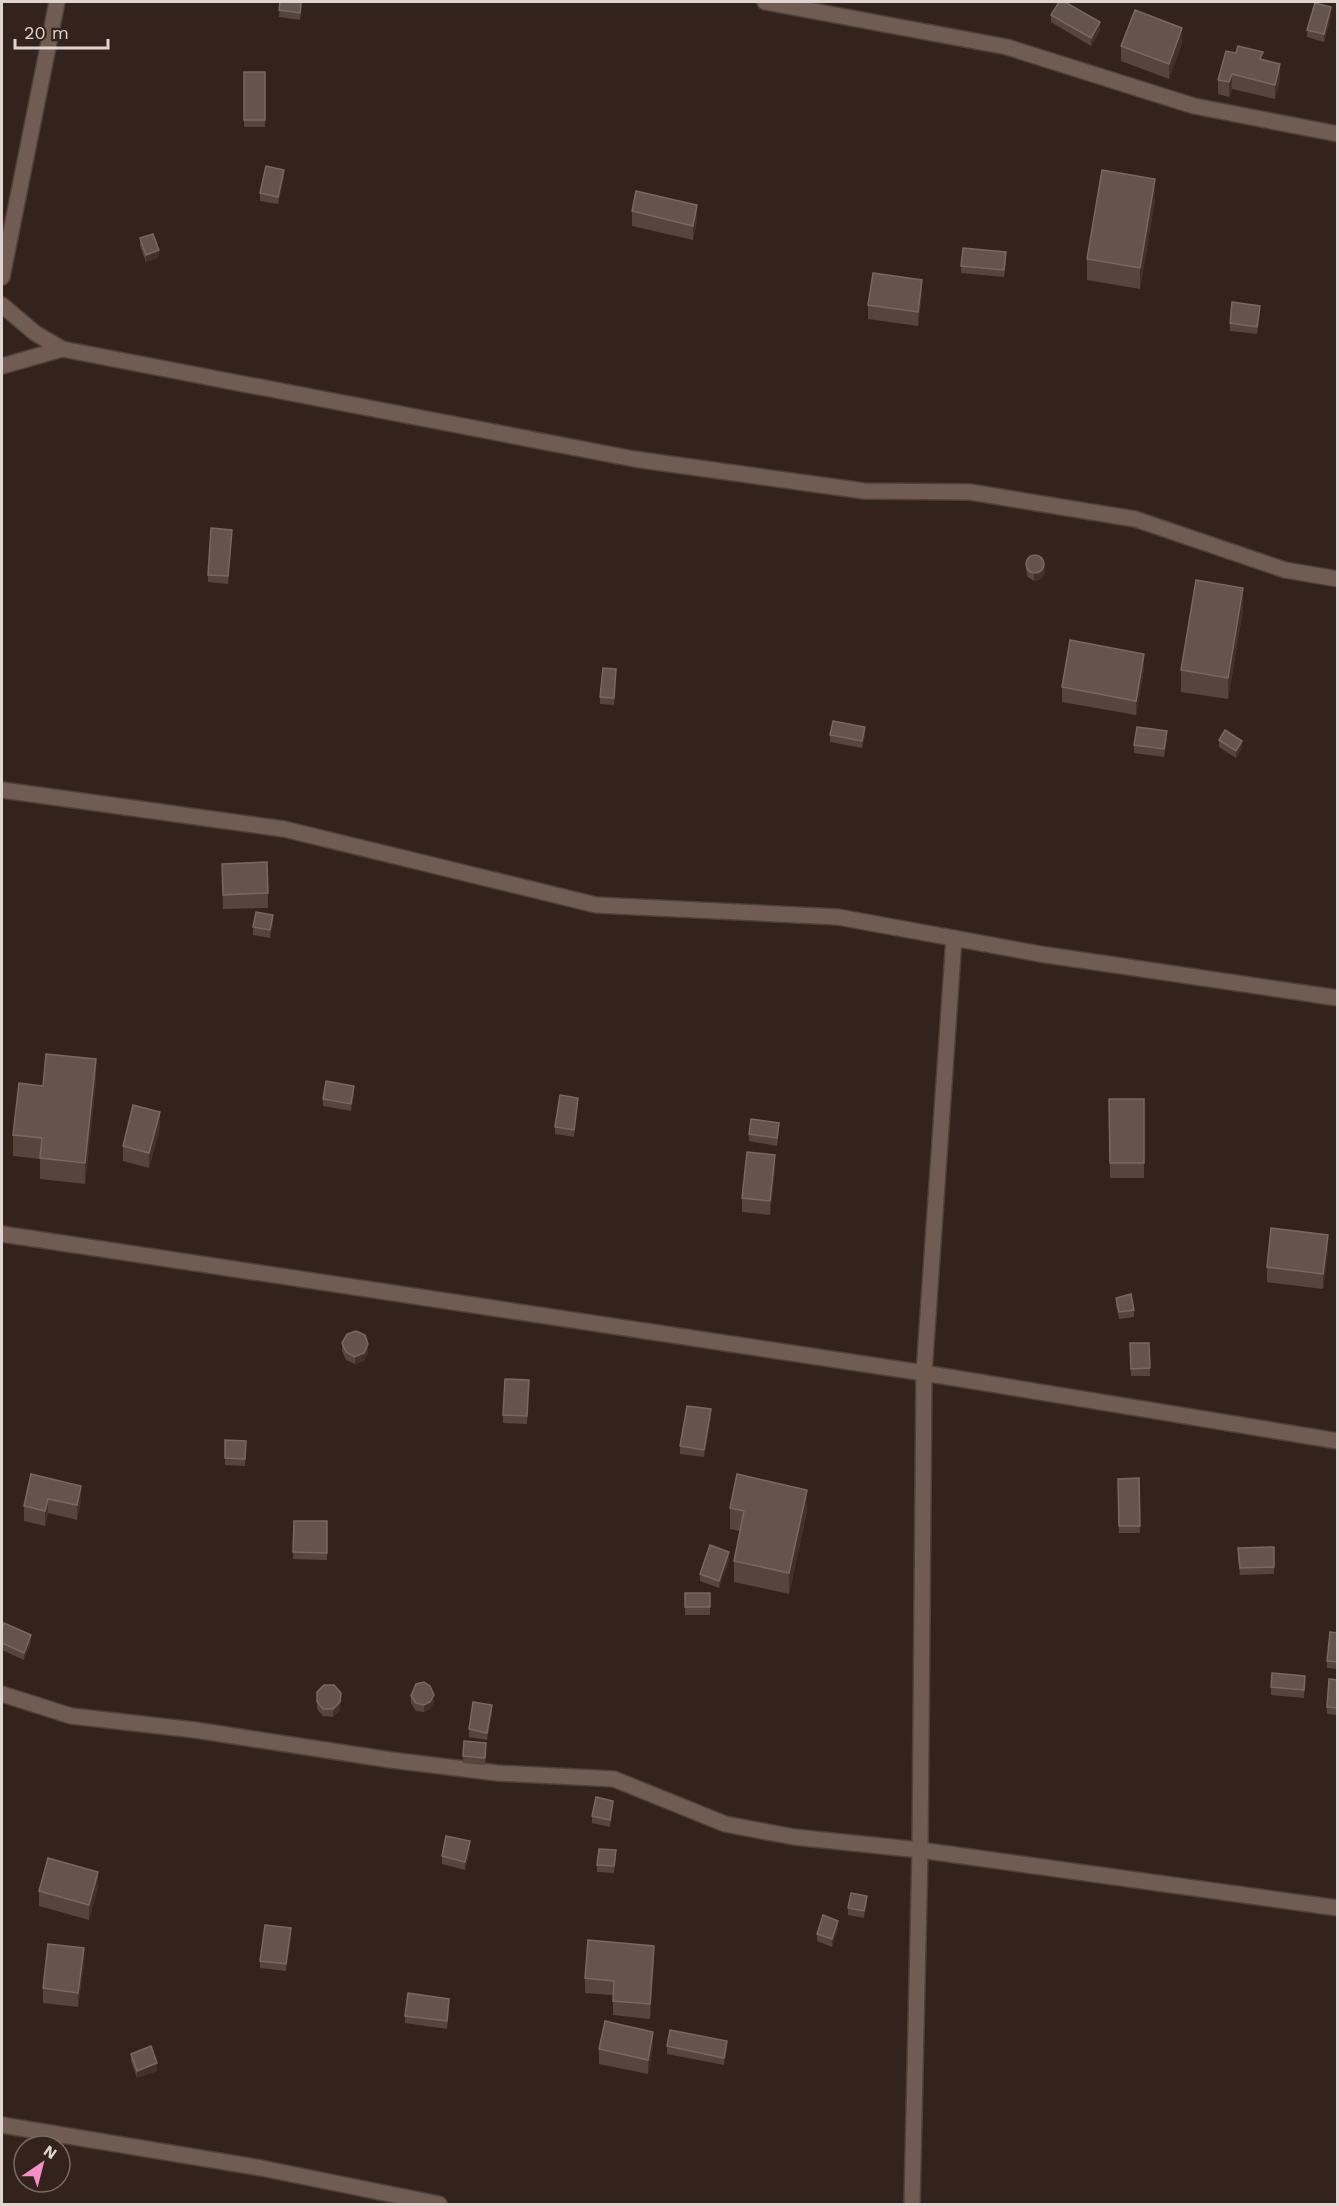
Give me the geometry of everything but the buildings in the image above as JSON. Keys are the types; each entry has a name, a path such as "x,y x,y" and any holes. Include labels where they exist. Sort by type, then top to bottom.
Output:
{"street":[{"path":"2,277 57,2"},
{"path":"765,2 1007,47 1194,106 1338,134"},
{"path":"2,305 35,333 62,349 634,459 864,491 970,492 1135,519 1285,570 1338,579"},
{"path":"2,366 62,349"},
{"path":"2,790 284,829 596,905 838,917 954,938 1338,998"},
{"path":"912,2205 920,1850 924,1373 954,938"},
{"path":"2,1234 924,1373 1338,1441"},
{"path":"2,1695 71,1716 195,1730 390,1760 497,1773 614,1779 725,1824 794,1837 920,1850 1338,1908"},
{"path":"2,2125 261,2168 439,2205"}]}
